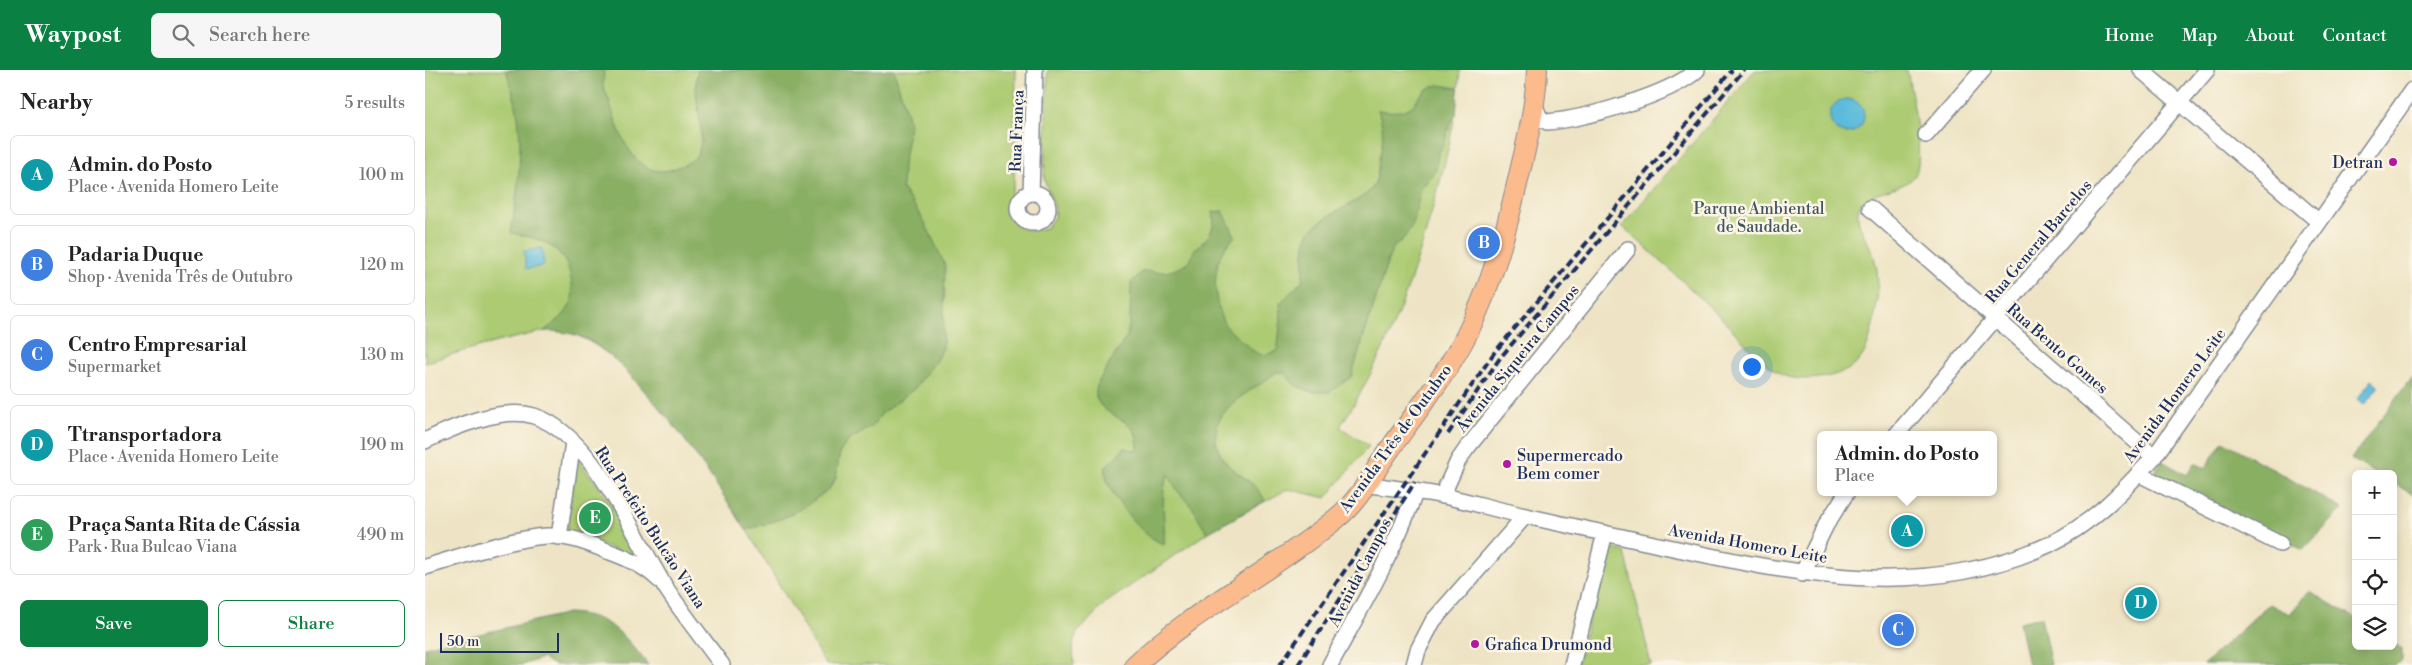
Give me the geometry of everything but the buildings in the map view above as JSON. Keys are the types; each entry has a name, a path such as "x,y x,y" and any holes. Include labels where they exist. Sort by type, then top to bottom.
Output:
{"main road":[{"name":"Avenida Três de Outubro","path":"1135,665 1183,626 1269,569 1339,517 1365,484 1444,372 1465,336 1496,261 1527,144 1538,116 1537,70"}],"street":[{"name":"Rua França","path":"1031,193 1035,70"},
{"path":"1538,116 1605,110 1671,86 1697,70"},
{"path":"1926,135 1983,70"},
{"path":"2141,70 2319,222"},
{"name":"Rua General Barcelos","path":"1899,431 2207,70"},
{"name":"Avenida Homero Leite","path":"1365,484 1442,496 1525,516 1802,574 1888,580 1928,578 2017,557 2049,544 2093,518 2116,498 2154,457 2412,90"},
{"name":"Rua Bento Gomes","path":"1870,208 2154,457"},
{"name":"Avenida Siqueira Campos","path":"1442,496 1458,462 1467,448 1628,249"},
{"name":"Rua Prefeito Bulcão Viana","path":"425,441 448,430 502,414 524,414 552,424 573,442 609,489 665,587 722,665"},
{"path":"559,537 573,442"},
{"path":"2139,474 2279,544"},
{"name":"Avenida Campos","path":"1330,665 1385,565 1401,532 1415,493"},
{"path":"1802,574 1826,525 1844,496"},
{"path":"1414,665 1421,642 1433,621 1525,516"},
{"path":"1573,665 1605,533"},
{"path":"425,567 529,539 559,537 586,543 629,560 649,572 665,587"}],"green space":[{"path":"425,70 1016,70 1014,183 1010,198 1012,216 1017,225 1030,231 1046,228 1054,217 1055,208 1044,179 1048,70 1460,70 1456,106 1446,159 1405,296 1383,349 1340,427 1369,446 1326,498 1288,489 1207,533 1104,604 1077,633 1073,645 1074,665 826,665 746,529 673,422 635,378 597,346 561,331 546,331 462,351 425,363"},
{"path":"506,70 604,70 603,85 623,140 638,161 648,168 660,171 673,169 689,162 696,156 700,148 701,127 696,92 698,70 894,70 910,125 903,165 902,188 924,221 945,265 943,348 935,362 914,389 882,413 874,425 847,442 840,452 836,478 829,489 803,508 781,519 746,530 683,437 622,367 589,340 567,333 544,331 567,311 572,299 572,285 570,272 565,262 552,247 533,238 511,233 517,188 520,141 516,106"},
{"name":"Parque Ambiental de Saudade.","path":"1755,70 1907,70 1917,125 1919,156 1917,169 1914,177 1909,181 1872,195 1858,208 1860,227 1876,263 1878,294 1875,314 1866,350 1856,364 1849,369 1830,376 1798,379 1788,377 1773,370 1698,295 1622,226"},
{"path":"1439,85 1458,88 1456,115 1451,122 1443,146 1438,153 1436,170 1421,189 1413,225 1405,237 1393,248 1388,260 1351,377 1330,392 1312,392 1296,386 1284,373 1276,372 1237,400 1221,417 1217,427 1216,440 1221,455 1227,464 1254,486 1265,501 1207,533 1193,508 1176,489 1168,474 1163,500 1164,545 1151,538 1138,526 1118,501 1112,492 1106,474 1106,466 1124,448 1138,451 1135,433 1126,423 1099,404 1096,397 1096,389 1100,379 1127,336 1130,320 1131,283 1141,272 1166,272 1177,269 1187,263 1194,250 1210,234 1214,218 1213,212 1223,211 1235,236 1225,247 1218,261 1216,295 1219,312 1231,331 1255,352 1262,355 1278,350 1281,315 1280,303 1302,281 1308,235 1319,223 1363,196 1374,185 1382,146 1382,128 1378,110 1404,110 1411,107 1423,92"},
{"path":"2412,377 2412,494 2397,485 2397,470 2370,470 2351,459"},
{"path":"2223,441 2343,509 2303,550 2154,472 2162,461 2187,475 2195,463 2205,468"},
{"path":"576,457 612,504 649,563 567,531"},
{"path":"1606,547 1625,552 1651,665 1577,665"},
{"path":"2309,591 2352,617 2352,650 2397,650 2397,645 2402,649 2402,661 2395,665 2204,664 2269,604 2290,614"},
{"path":"568,613 582,614 605,622 631,644 648,665 554,665 542,658 522,665 425,665 425,647"},
{"path":"2041,617 2051,665 2028,665 2019,622"}],"water":[{"path":"1847,99 1854,100 1859,104 1863,109 1863,123 1859,128 1854,132 1847,133 1840,132 1835,128 1831,123 1830,116 1831,109 1835,104 1840,100"},
{"path":"542,248 544,266 526,269 524,251"},
{"path":"2372,380 2379,386 2364,405 2357,399"}],"railway":[{"path":"1280,665 1494,353 1732,70"},
{"path":"1448,434 1500,358 1744,70"},
{"path":"1298,665 1415,482"}],"place":[{"name":"Detran","path":"2393,162"},
{"name":"Padaria Duque","path":"1484,243"},
{"name":"Supermercado Bem comer","path":"1507,464"},
{"name":"Praça Santa Rita de Cássia","path":"595,518"},
{"name":"Admin. do Posto","path":"1907,531"},
{"name":"Ttransportadora","path":"2141,603"},
{"name":"Centro Empresarial","path":"1898,630"},
{"name":"Grafica Drumond","path":"1475,644"}]}
